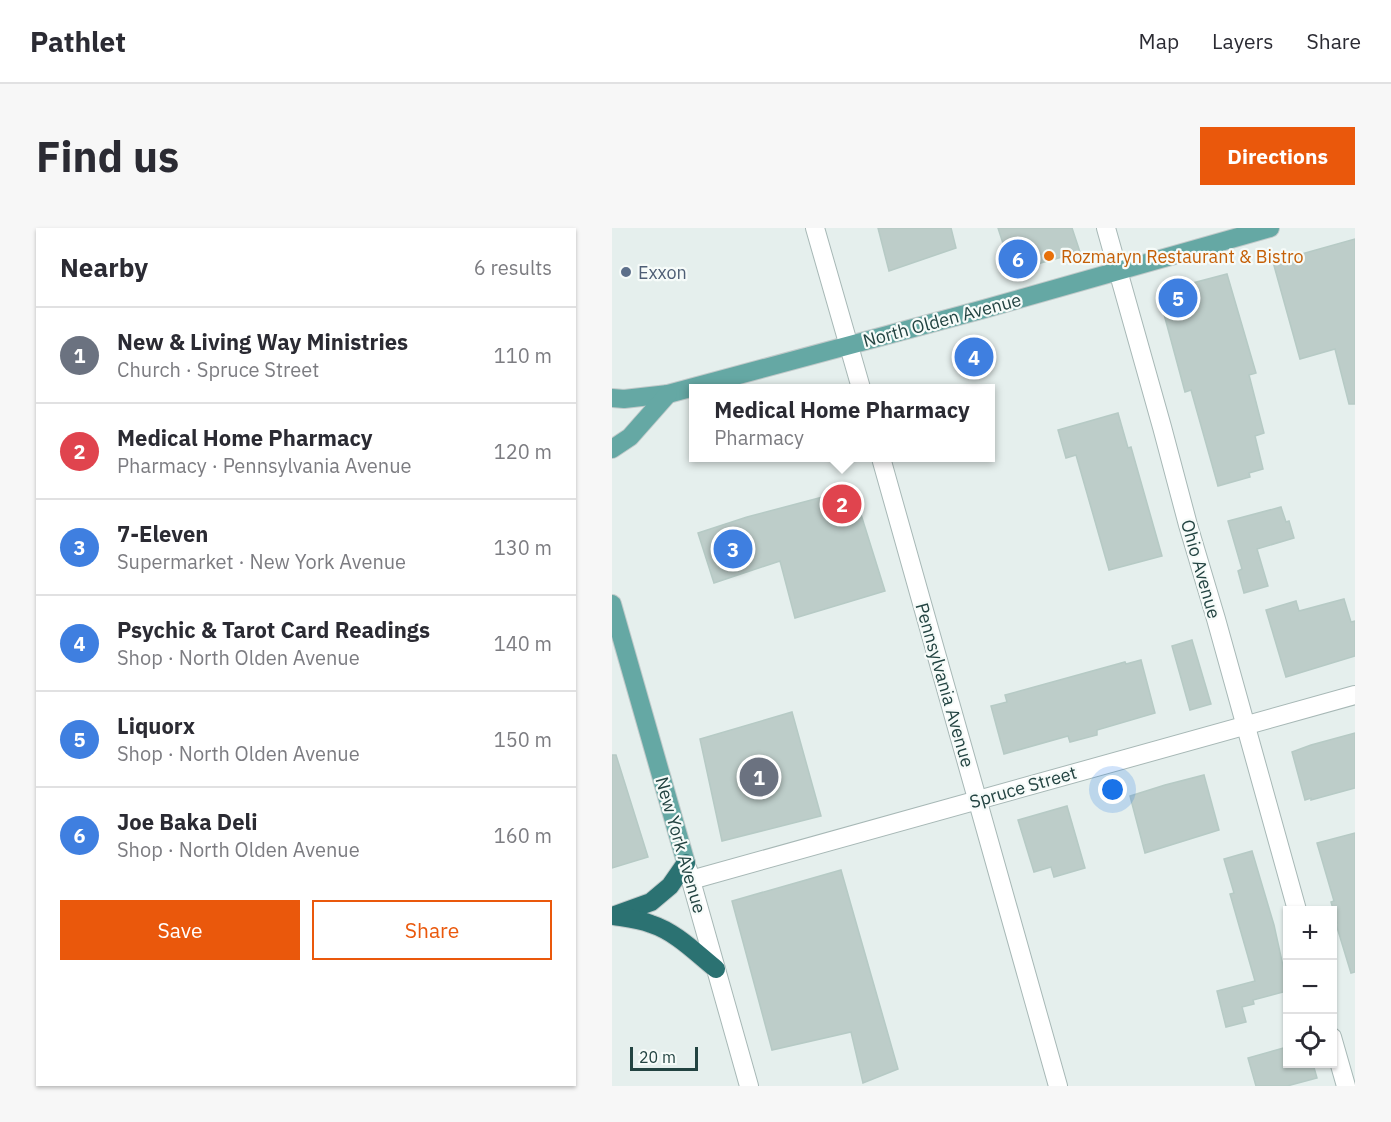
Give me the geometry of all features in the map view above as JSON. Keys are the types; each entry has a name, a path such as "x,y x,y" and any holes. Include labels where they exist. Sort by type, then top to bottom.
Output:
{"highway":[{"path":"613,916 651,902 689,872"},
{"path":"613,916 633,919 663,929 716,969"}],"main road":[{"name":"North Olden Avenue","path":"705,384 1118,272 1270,228"},
{"name":"North Olden Avenue","path":"612,398 624,399 668,394 689,388"},
{"path":"612,449 630,437 668,394"},
{"name":"New York Avenue","path":"612,604 689,872"}],"street":[{"path":"815,228 860,384"},
{"name":"Ohio Avenue","path":"1106,228 1296,906"},
{"name":"Pennsylvania Avenue","path":"882,462 1058,1086"},
{"name":"Spruce Street","path":"689,872 978,800 1355,694"},
{"name":"New York Avenue","path":"689,872 749,1086"},
{"path":"1337,1054 1346,1086"}],"building":[{"path":"878,228 951,228 956,248 889,271"},
{"path":"998,228 1072,228 1080,252 1012,271"},
{"path":"1355,239 1355,404 1349,404 1335,349 1300,359 1273,262"},
{"path":"1227,274 1256,373 1249,375 1264,433 1255,436 1263,469 1249,473 1250,477 1218,486 1191,390 1185,392 1158,292"},
{"path":"1118,413 1128,448 1131,447 1162,556 1109,570 1076,455 1066,458 1058,430"},
{"path":"853,489 885,591 795,618 780,561 714,583 698,533 747,517"},
{"path":"1281,507 1286,522 1289,521 1294,538 1257,549 1268,586 1244,593 1238,571 1242,569 1228,521"},
{"path":"1344,599 1351,622 1355,621 1355,656 1286,677 1266,610 1296,601 1299,611"},
{"path":"1192,640 1211,704 1190,710 1172,646"},
{"path":"1141,660 1155,713 1097,730 1097,735 1070,742 1068,736 1004,754 991,706 1007,702 1005,695 1125,662 1126,664"},
{"path":"792,712 821,816 722,841 700,739"},
{"path":"1355,733 1355,788 1305,800 1292,752"},
{"path":"612,755 616,755 648,857 612,868"},
{"path":"1204,775 1219,830 1145,853 1130,796"},
{"path":"1067,806 1085,868 1054,877 1051,867 1034,872 1018,820"},
{"path":"1355,833 1355,972 1351,973 1337,927 1337,906 1332,906 1331,902 1334,901 1317,843"},
{"path":"1252,851 1274,925 1283,966 1283,992 1253,1000 1254,1004 1242,1007 1246,1022 1226,1027 1217,991 1255,981 1230,894 1234,893 1224,859"},
{"path":"841,870 898,1069 863,1083 851,1032 772,1050 732,901"},
{"path":"1283,1048 1283,1068 1314,1068 1317,1078 1287,1086 1256,1086 1248,1058"}],"place":[{"name":"Rozmaryn Restaurant & Bistro","path":"1049,256"},
{"name":"Joe Baka Deli","path":"1018,259"},
{"name":"Exxon","path":"626,272"},
{"name":"Liquorx","path":"1178,298"},
{"name":"Psychic & Tarot Card Readings","path":"974,357"},
{"name":"Medical Home Pharmacy","path":"842,504"},
{"name":"7-Eleven","path":"733,549"},
{"name":"New & Living Way Ministries","path":"759,777"}]}
